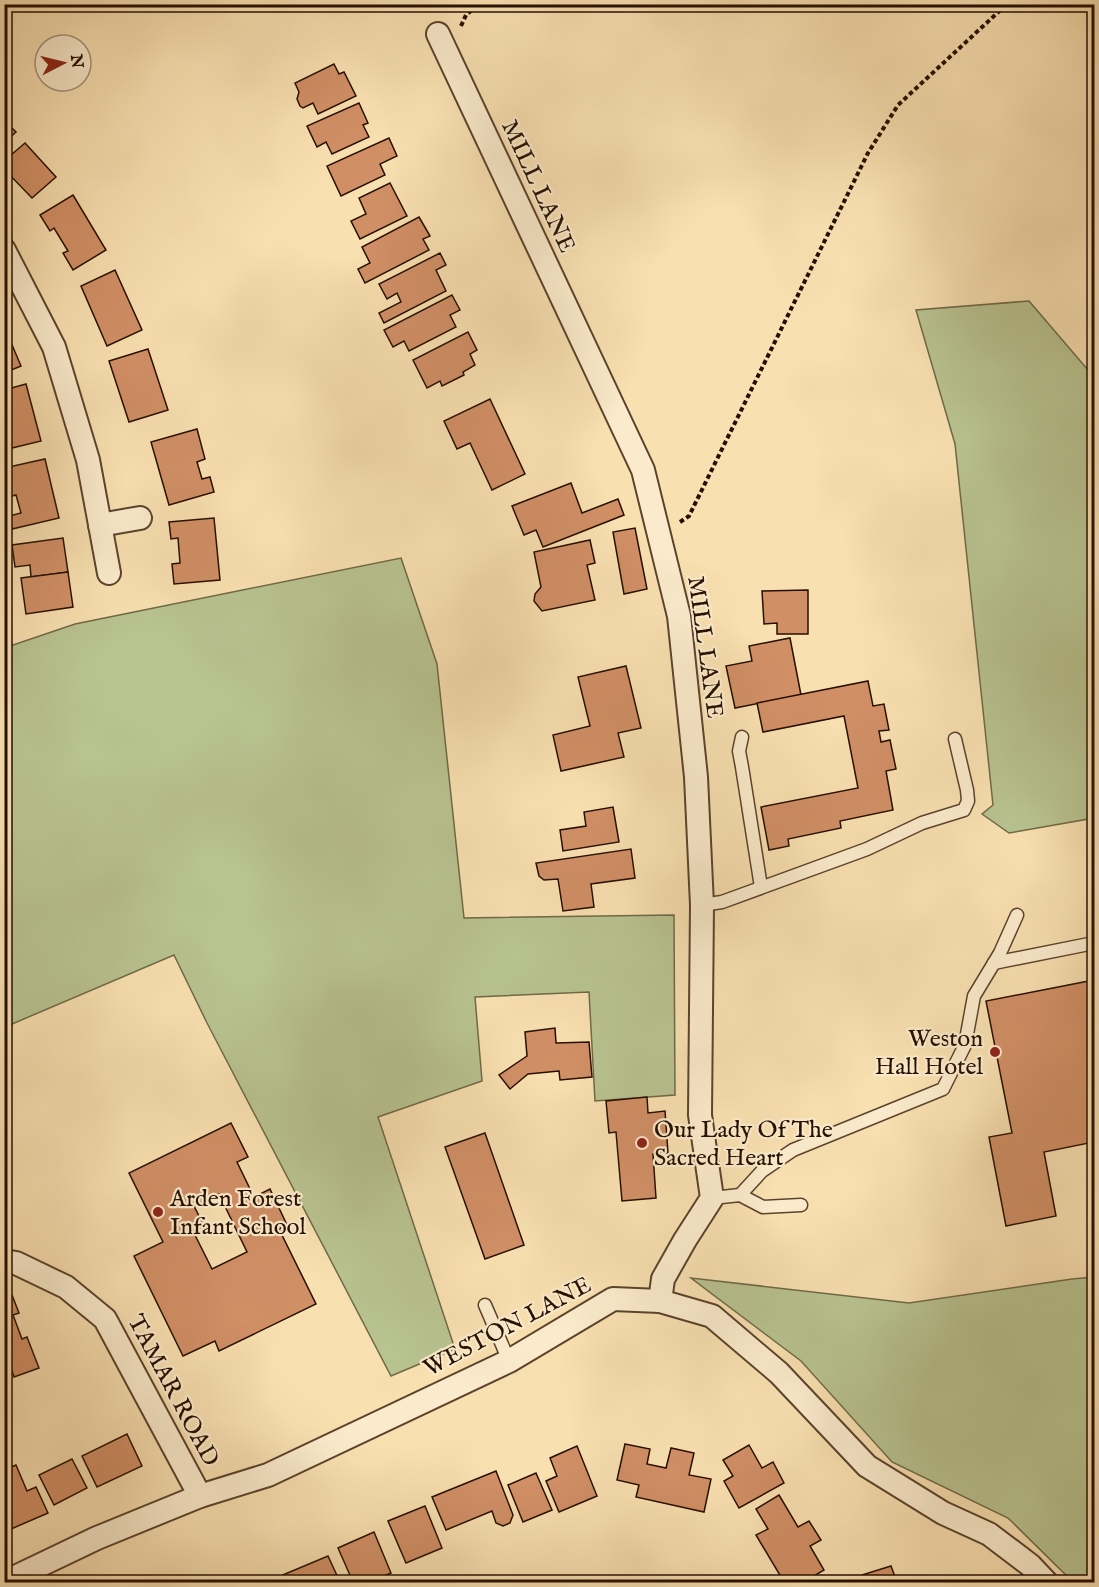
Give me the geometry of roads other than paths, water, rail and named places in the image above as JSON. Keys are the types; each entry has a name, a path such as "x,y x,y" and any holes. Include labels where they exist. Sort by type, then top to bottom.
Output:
{"street":[{"name":"MILL LANE","path":"438,34 643,470 678,616 696,777 702,905 700,1115 711,1198"},
{"path":"4,250 54,347 88,460 109,573"},
{"path":"100,525 140,518"},
{"path":"660,1301 663,1279 711,1198"},
{"name":"TAMAR ROAD","path":"4,1261 16,1263 66,1287 105,1319 200,1496"},
{"name":"WESTON LANE","path":"5,1582 97,1538 200,1496 268,1475 508,1361 614,1299 660,1301 712,1316 779,1373 867,1466 943,1513 989,1534 1030,1565 1046,1582"}],"lane":[{"path":"742,737 739,751 761,887"},
{"path":"702,905 722,902 867,849 922,823 964,810 968,801 968,790 955,739"},
{"path":"740,1195 762,1171 793,1150 943,1089 965,1045 974,996 1000,953 1017,915"},
{"path":"994,963 1095,943"},
{"path":"711,1198 740,1195 764,1207 801,1205"},
{"path":"485,1305 508,1361"}],"place":[{"name":"Weston Hall Hotel","path":"995,1052"},
{"name":"Our Lady Of The Sacred Heart","path":"642,1143"},
{"name":"Arden Forest Infant School","path":"158,1212"}]}
